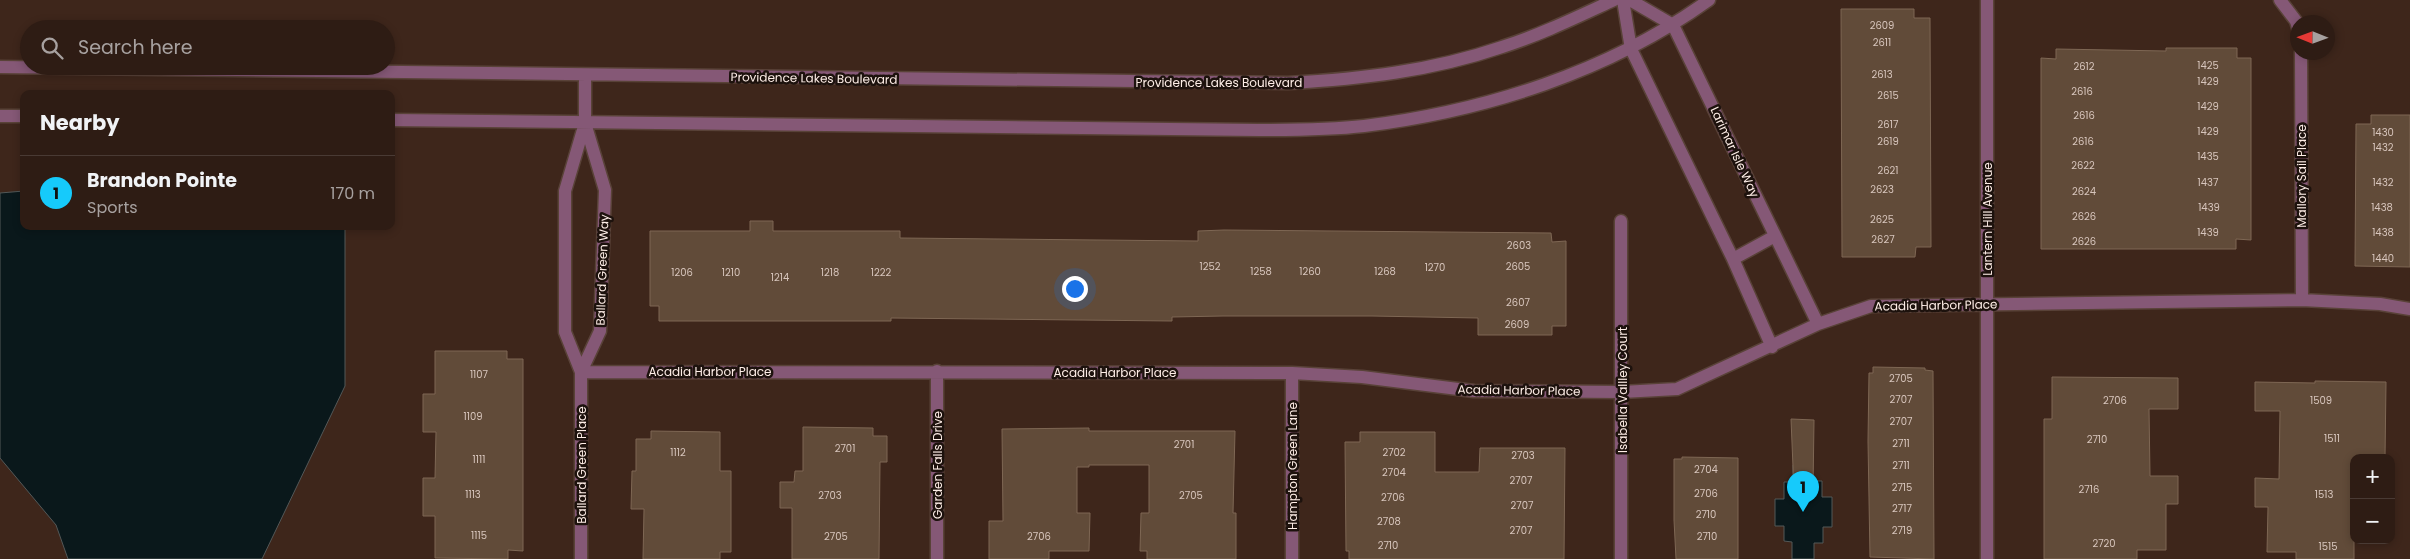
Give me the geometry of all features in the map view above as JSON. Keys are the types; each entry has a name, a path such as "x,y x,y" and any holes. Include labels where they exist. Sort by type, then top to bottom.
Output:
{"street":[{"name":"Providence Lakes Boulevard","path":"395,73 1288,83 1343,80 1412,70 1502,48 1614,0"},
{"path":"1623,0 1631,49 1733,259 1772,347"},
{"path":"1630,0 1673,25"},
{"path":"395,120 1258,130 1344,127 1415,119 1505,97 1631,49 1673,25 1708,0"},
{"name":"Lantern Hill Avenue","path":"1987,559 1988,0"},
{"path":"2280,0 2291,15"},
{"name":"Larimar Isle Way","path":"1673,25 1818,324"},
{"name":"Mallory Sail Place","path":"2301,60 2302,300"},
{"name":"Providence Lakes Boulevard","path":"0,68 20,68"},
{"name":"Ballard Green Way","path":"581,372 565,332 565,191 585,123 585,75"},
{"path":"0,116 20,116"},
{"name":"Ballard Green Way","path":"581,372 600,331 605,190 585,123"},
{"name":"Isabella Vallley Court","path":"1621,221 1621,559"},
{"path":"1733,259 1775,236"},
{"name":"Acadia Harbor Place","path":"581,372 937,371 1292,373 1362,377 1474,391 1622,392 1677,389 1772,347 1818,324 1870,306 2302,300 2380,304 2410,309"},
{"name":"Garden Falls Drive","path":"937,371 937,559"},
{"name":"Ballard Green Place","path":"581,372 581,559"},
{"name":"Hampton Green Lane","path":"1292,373 1292,559"}],"shaded area":[{"path":"20,191 20,230 345,230 345,386 262,559 68,559 56,525 0,458 0,193"},
{"path":"1793,465 1813,481 1822,481 1822,497 1832,497 1832,527 1823,527 1823,543 1814,543 1814,559 1792,559 1792,542 1784,541 1784,526 1775,526 1775,499 1784,499 1784,482 1793,482"}],"building":[{"path":"1841,9 1914,9 1914,18 1930,18 1931,247 1916,247 1915,257 1842,257"},
{"path":"2166,48 2237,48 2237,58 2251,58 2251,240 2236,239 2236,249 2041,249 2041,58 2056,59 2056,49 2166,51"},
{"path":"2371,115 2410,115 2410,267 2355,266 2356,124 2371,124"},
{"path":"750,221 773,221 773,231 900,231 900,238 1198,241 1198,231 1224,230 1551,233 1552,242 1566,241 1566,326 1552,326 1552,335 1478,335 1478,318 1372,316 1172,317 1172,321 891,318 891,321 659,321 659,306 650,306 650,231 750,231"},
{"path":"435,351 507,351 507,359 523,359 523,551 508,550 508,559 435,558 435,516 423,516 423,478 435,478 436,432 423,432 423,394 435,394"},
{"path":"1873,367 1925,368 1925,370 1933,371 1934,559 1870,557 1869,373 1873,373"},
{"path":"2052,377 2178,378 2178,409 2149,409 2150,476 2178,476 2178,504 2166,504 2166,550 2137,550 2137,559 2044,559 2044,419 2052,419"},
{"path":"2315,381 2386,382 2385,454 2350,454 2350,544 2354,544 2354,559 2296,559 2296,552 2267,552 2268,507 2255,507 2255,478 2279,479 2280,411 2255,411 2255,382 2315,383"},
{"path":"1791,419 1814,420 1813,490 1794,491"},
{"path":"803,427 873,428 873,436 887,436 887,462 880,462 879,559 792,559 792,508 780,508 780,482 794,482 795,471 803,471"},
{"path":"1089,428 1089,431 1235,431 1233,513 1236,513 1236,559 1147,559 1147,551 1140,551 1141,513 1149,513 1149,465 1089,465 1089,467 1077,467 1077,513 1090,513 1089,551 1049,551 1049,559 989,559 989,521 1003,521 1002,429"},
{"path":"651,431 720,432 720,471 731,471 731,552 720,552 720,559 643,559 644,509 631,509 632,471 636,471 636,439 651,439"},
{"path":"1360,432 1435,432 1435,472 1479,472 1480,448 1565,448 1564,559 1349,559 1349,551 1346,551 1345,442 1360,442"},
{"path":"1682,457 1738,458 1738,559 1676,559 1674,459 1682,459"}],"place":[{"name":"Brandon Pointe","path":"1803,512"}]}
